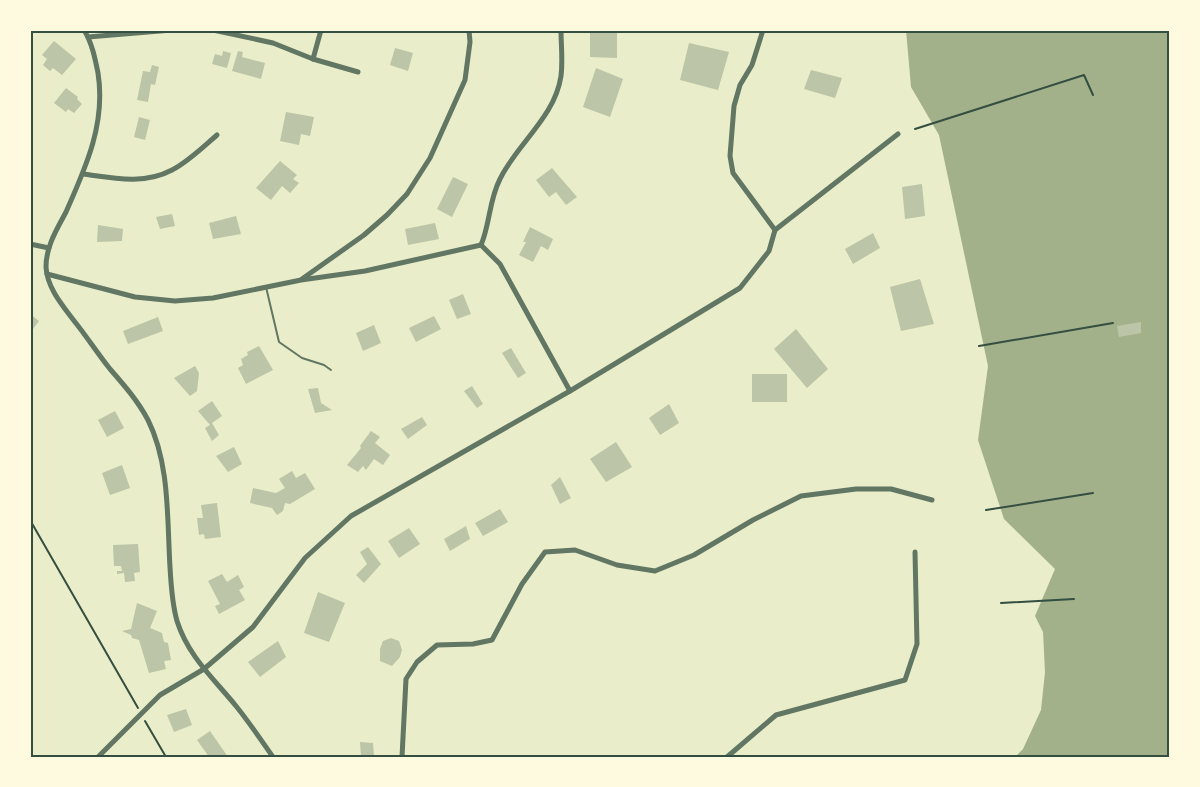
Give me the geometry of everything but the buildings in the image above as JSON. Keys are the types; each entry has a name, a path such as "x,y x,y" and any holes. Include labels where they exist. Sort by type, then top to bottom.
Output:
{"street":[{"path":"84,30 95,59 101,97 96,133 83,174 55,230 46,264 47,274 57,298 130,392 148,420 158,445 164,479 172,595 177,621 188,648 236,706 273,757"},
{"path":"88,37 172,30"},
{"path":"213,30 273,43 313,60 358,72"},
{"path":"313,60 321,30"},
{"path":"301,280 364,235 407,194 430,158 465,80 470,42 469,30"},
{"path":"481,245 488,229 491,200 500,179 549,108 561,79 563,55 561,30"},
{"path":"763,30 752,65 740,85 734,106 730,156 733,173 775,230"},
{"path":"98,757 160,695 204,669 253,627 305,558 351,516 570,391 740,288 769,251 775,230 898,134"},
{"path":"83,174 123,180 151,178 172,170 217,135"},
{"path":"30,244 49,248"},
{"path":"47,274 135,297 175,301 213,298 301,280 365,272 481,245"},
{"path":"481,245 500,264 570,391"},
{"path":"402,757 406,679 417,662 437,645 473,644 492,640 522,584 545,552 574,550 617,565 655,571 694,555 753,519 801,496 856,489 891,489 932,500"},
{"path":"727,757 776,715 905,680 917,644 915,552"}],"lane":[{"path":"266,287 279,342 302,358 324,364 331,370"}],"path":[{"path":"915,129 1084,75 1093,95"},
{"path":"979,346 1113,323"},
{"path":"986,510 1093,494"},
{"path":"30,520 130,694"},
{"path":"1001,603 1074,599"},
{"path":"148,725 166,757"}],"shaded area":[{"path":"906,30 1170,30 1170,757 1015,757 1023,749 1041,710 1045,672 1043,632 1035,616 1055,569 1004,519 978,440 988,366 939,135 911,87"}]}
